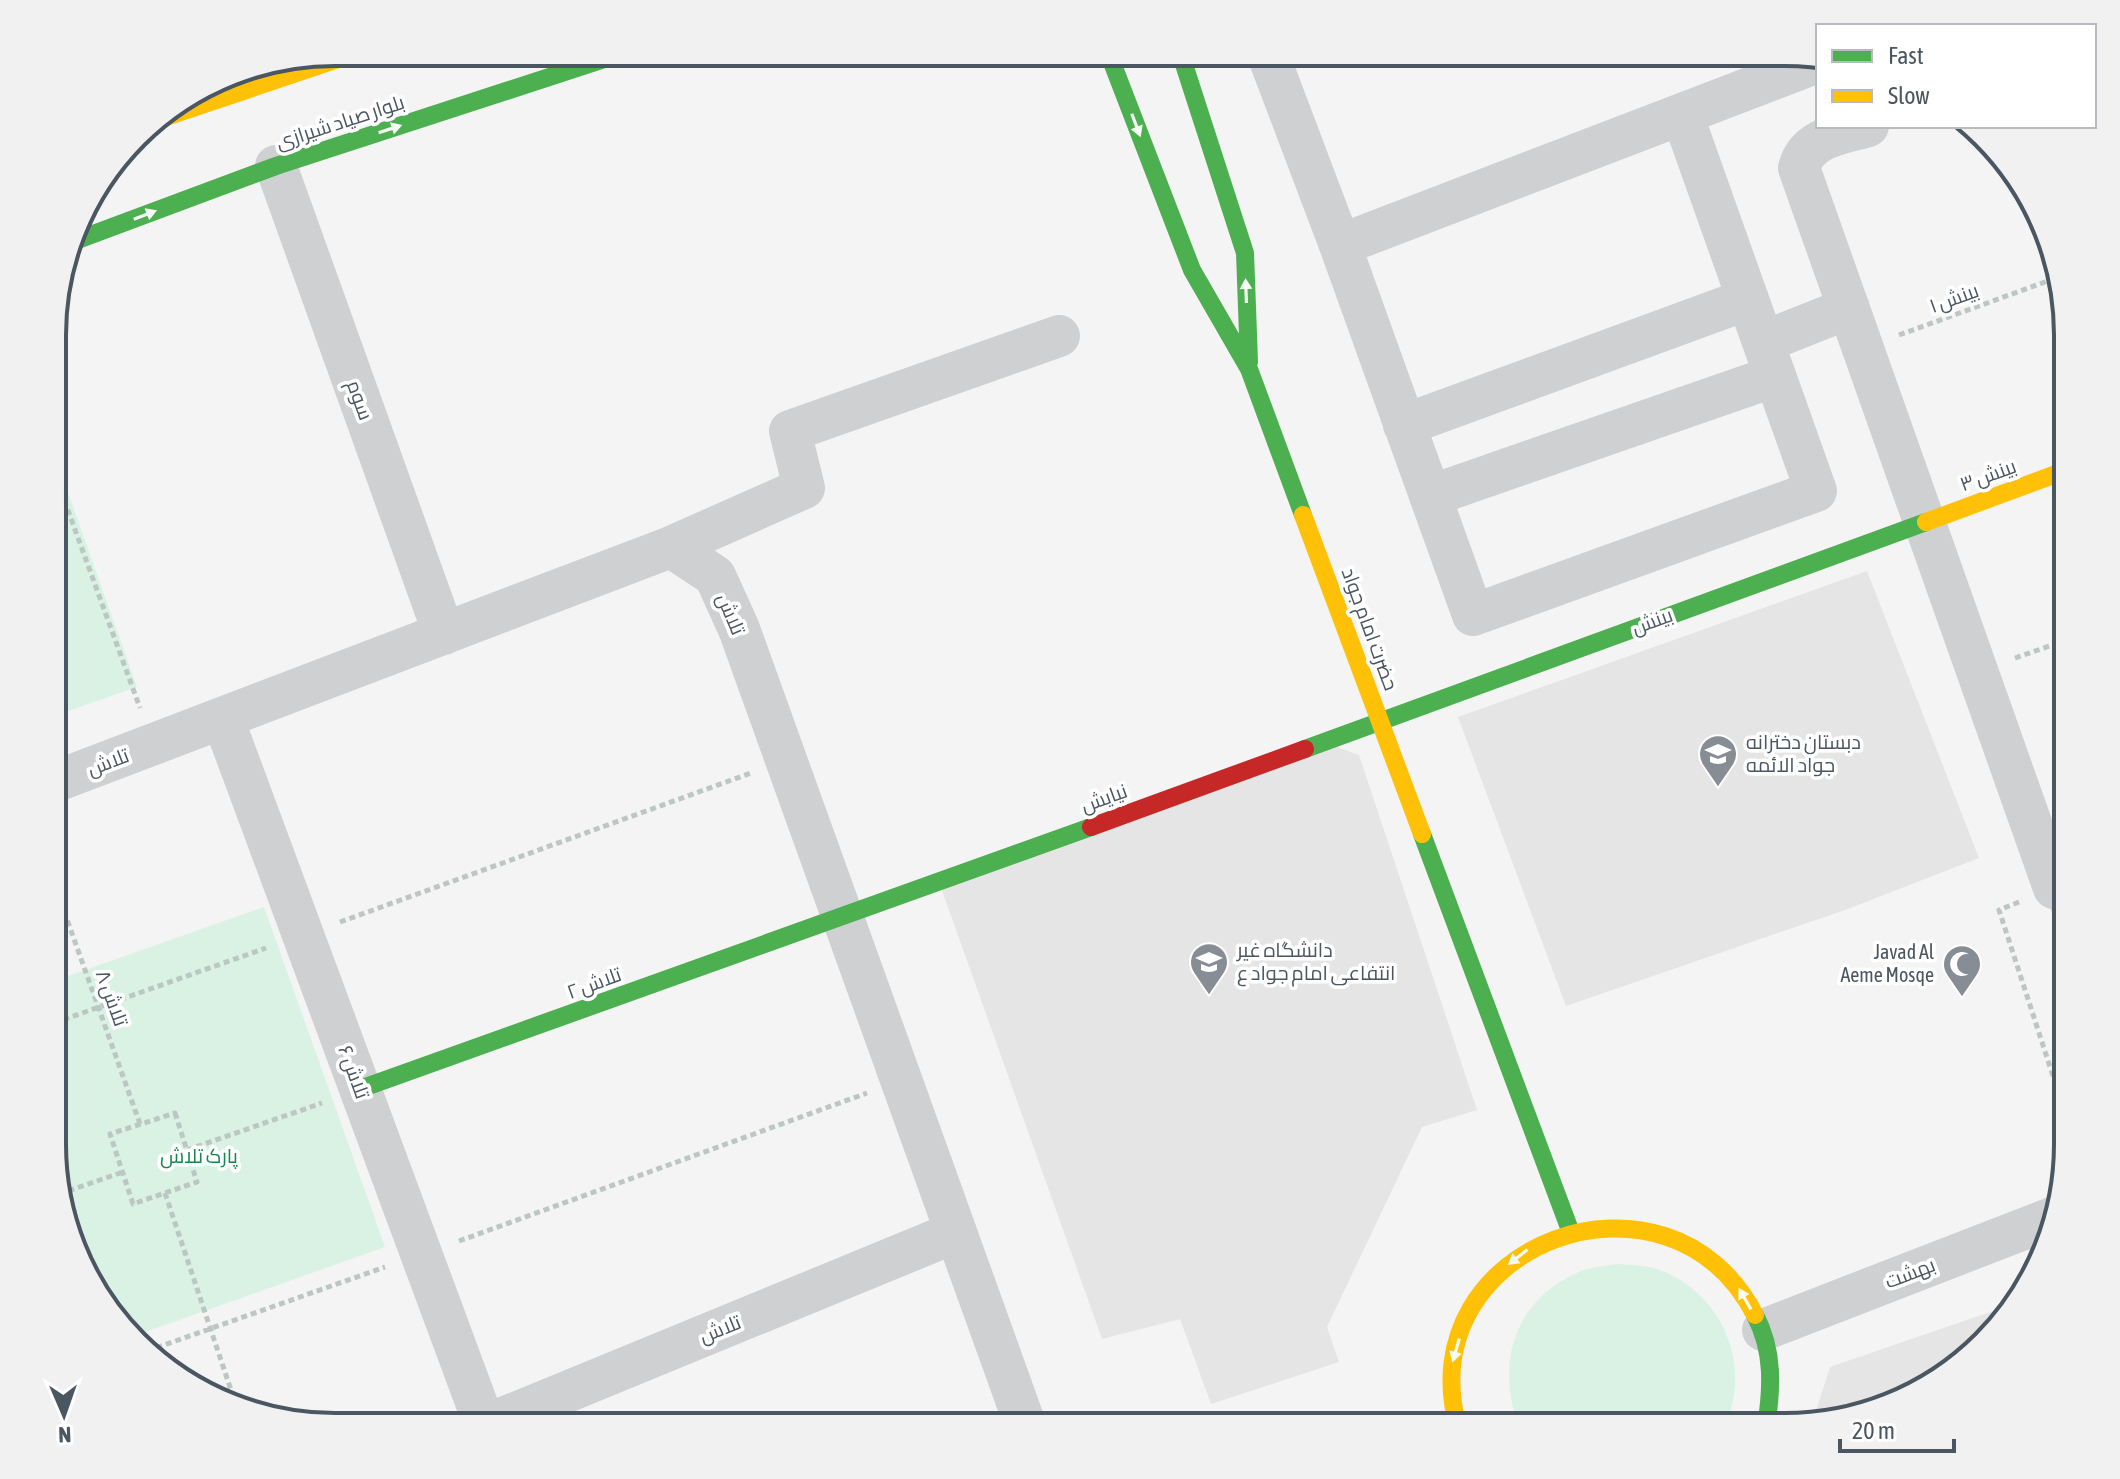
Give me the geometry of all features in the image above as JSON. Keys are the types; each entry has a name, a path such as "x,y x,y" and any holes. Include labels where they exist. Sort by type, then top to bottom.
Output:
{"street":[{"name":"بلوار صیاد شیرازی","path":"85,237 276,166 578,67"},
{"name":"حضرت امام جواد","path":"1114,67 1192,270 1249,369 1570,1230"},
{"path":"1185,67 1245,253 1249,369"},
{"path":"1273,67 1473,615 1816,491 1682,114"},
{"path":"1340,245 1804,67"},
{"path":"189,109 313,68"},
{"path":"1862,128 1815,143 1805,154 1799,168 1977,670 2053,871"},
{"name":"سوم","path":"276,166 444,634"},
{"path":"1404,425 1748,299"},
{"path":"1430,496 1769,359 1849,308"},
{"path":"671,547 804,488 790,431 1059,336"},
{"name":"بینش ۳","path":"1924,521 2053,475"},
{"name":"بینش","path":"1380,720 1924,521"},
{"name":"تلاش","path":"67,777 671,547 715,576 786,760 1021,1412"},
{"name":"تلاش ۶","path":"223,719 480,1412"},
{"name":"نیایش","path":"843,918 1380,720"},
{"name":"تلاش ۲","path":"360,1089 843,918"},
{"name":"بهشت","path":"1763,1330 2042,1222"},
{"path":"1453,1413 1452,1366 1465,1320 1490,1280 1526,1249 1570,1230 1617,1225 1663,1233 1706,1255 1740,1288 1763,1330 1772,1377 1768,1413"},
{"name":"تلاش","path":"519,1412 956,1232"}],"path":[{"name":"بینش ۱","path":"1863,348 2048,281"},
{"path":"66,505 153,745"},
{"path":"1977,670 2053,645"},
{"path":"67,1019 786,760"},
{"path":"2053,899 1999,910 2053,1076"},
{"name":"تلاش ۸","path":"67,918 140,1124"},
{"path":"159,1347 902,1081"},
{"path":"187,1150 360,1089"},
{"path":"175,1113 197,1182 133,1204 110,1134 140,1124 175,1113"},
{"path":"70,1190 123,1172"},
{"path":"165,1193 231,1392"}],"shaded area":[{"name":"دبستان دخترانه جواد الائمه","path":"1867,571 1979,858 1845,910 1566,1006 1458,717"},
{"name":"دانشگاه غیر انتفاعی امام جواد ع","path":"1334,746 1359,755 1477,1110 1422,1127 1327,1327 1339,1362 1211,1404 1180,1319 1102,1339 939,882"},
{"path":"1997,1310 1962,1346 1934,1368 1904,1385 1854,1404 1816,1411 1830,1367"}],"green space":[{"path":"66,487 137,687 66,712"},
{"name":"پارک تلاش","path":"264,907 385,1247 144,1333 102,1278 87,1247 71,1196 67,1161 67,976"},
{"path":"1617,1264 1654,1268 1677,1278 1714,1311 1733,1355 1735,1379 1729,1413 1515,1413 1509,1380 1510,1357 1526,1316 1540,1298 1558,1283 1594,1268"}],"traffic: fast":[{"path":"85,237 276,166 580,67"},
{"path":"1114,67 1192,270 1249,369 1303,515"},
{"path":"1185,67 1245,253 1249,362"},
{"path":"1305,749 1926,522"},
{"path":"360,1089 1091,827"},
{"path":"1422,834 1570,1230"},
{"path":"1755,1315 1766,1342 1770,1370 1767,1413"}],"traffic: slow":[{"path":"189,109 313,68"},
{"path":"1926,522 2053,475"},
{"path":"1303,515 1422,834"},
{"path":"1457,1413 1453,1363 1471,1308 1507,1267 1555,1239 1610,1229 1665,1236 1715,1264 1755,1315"}],"traffic: jam":[{"path":"1091,827 1305,749"}],"place":[{"name":"دبستان دخترانه جواد الائمه","path":"1718,788"},
{"name":"دانشگاه غیر انتفاعی امام جواد ع","path":"1209,996"},
{"name":"Javad Al Aeme Mosqe","path":"1962,998"}]}
